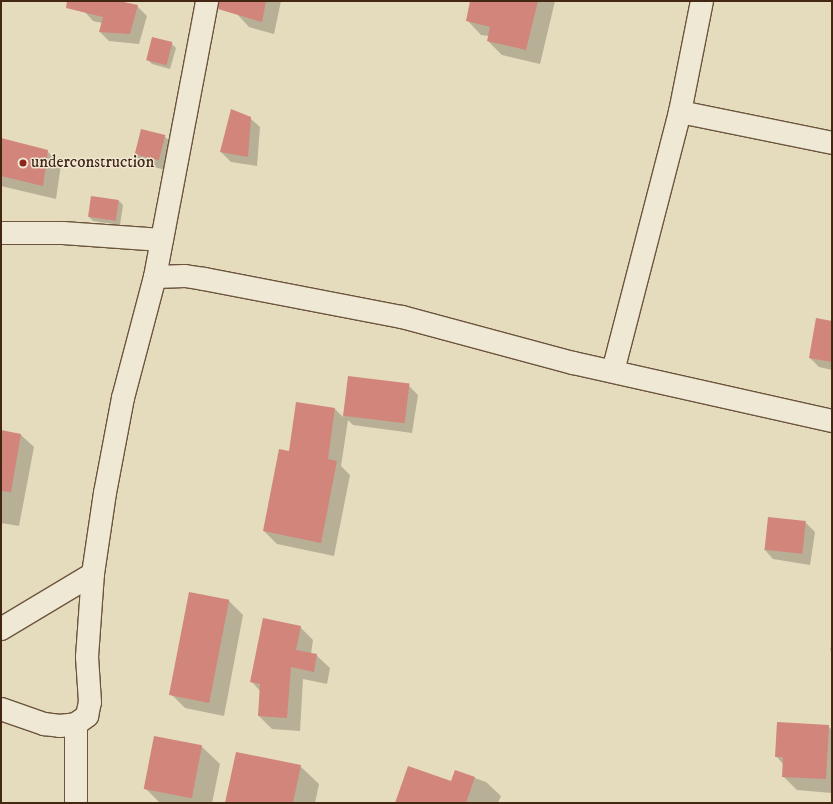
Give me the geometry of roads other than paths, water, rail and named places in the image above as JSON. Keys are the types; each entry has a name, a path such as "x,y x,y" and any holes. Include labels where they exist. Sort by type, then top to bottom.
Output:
{"street":[{"path":"1,709 44,724 60,726 76,724 87,716 90,702 87,657 93,574 123,398 155,277 207,1"},
{"path":"613,371 680,112 702,1"},
{"path":"680,112 832,143"},
{"path":"1,233 70,234 162,240"},
{"path":"155,277 185,276 204,279 402,317 613,371 832,421"},
{"path":"1,629 93,574"},
{"path":"76,724 76,803"}],"place":[{"name":"underconstruction","path":"23,163"}]}
